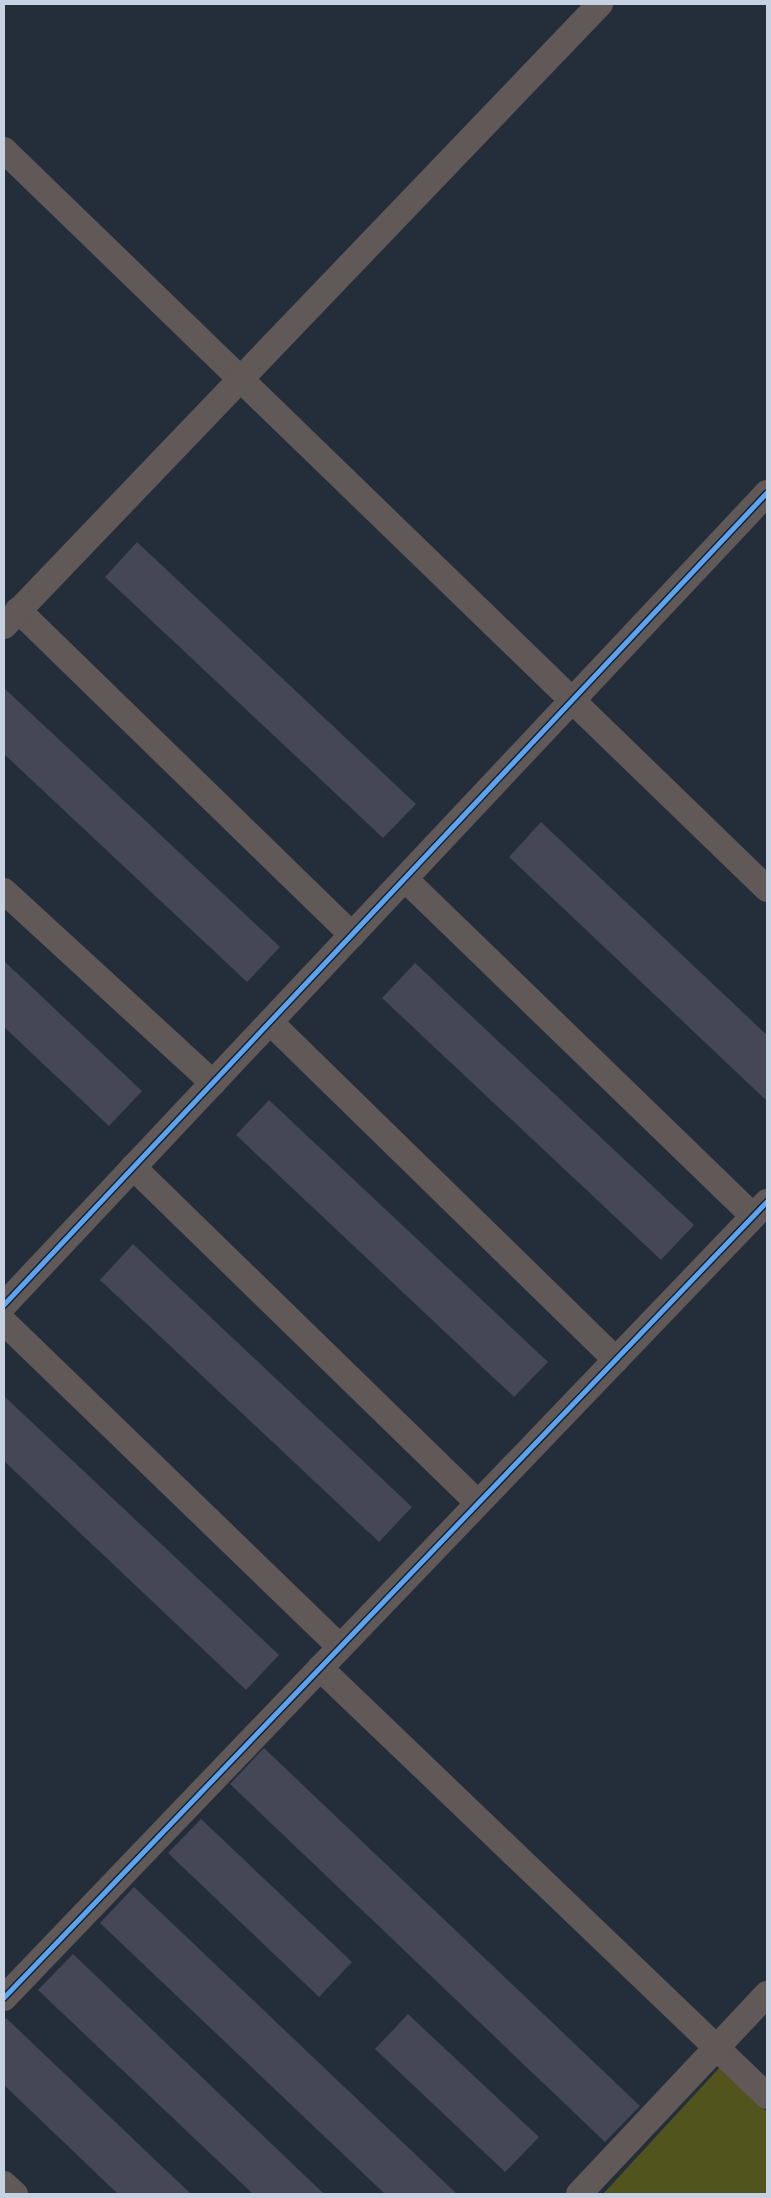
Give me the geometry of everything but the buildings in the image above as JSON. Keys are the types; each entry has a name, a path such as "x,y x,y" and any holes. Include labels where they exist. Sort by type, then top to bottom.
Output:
{"street":[{"path":"352,935 11,618 600,4"},
{"path":"4,150 767,889"},
{"path":"4,1305 767,493"},
{"path":"4,1998 760,1209 405,879"},
{"path":"4,891 213,1083"},
{"path":"270,1022 616,1360"},
{"path":"133,1167 478,1503"},
{"path":"4,1322 340,1647"},
{"path":"320,1668 767,2096"},
{"path":"579,2194 767,1994"},
{"path":"4,2184 15,2194"}],"green space":[{"path":"720,2067 767,2112 767,2194 603,2194"}],"cycle path":[{"path":"4,1305 767,493"},
{"path":"4,1998 767,1202"}]}
